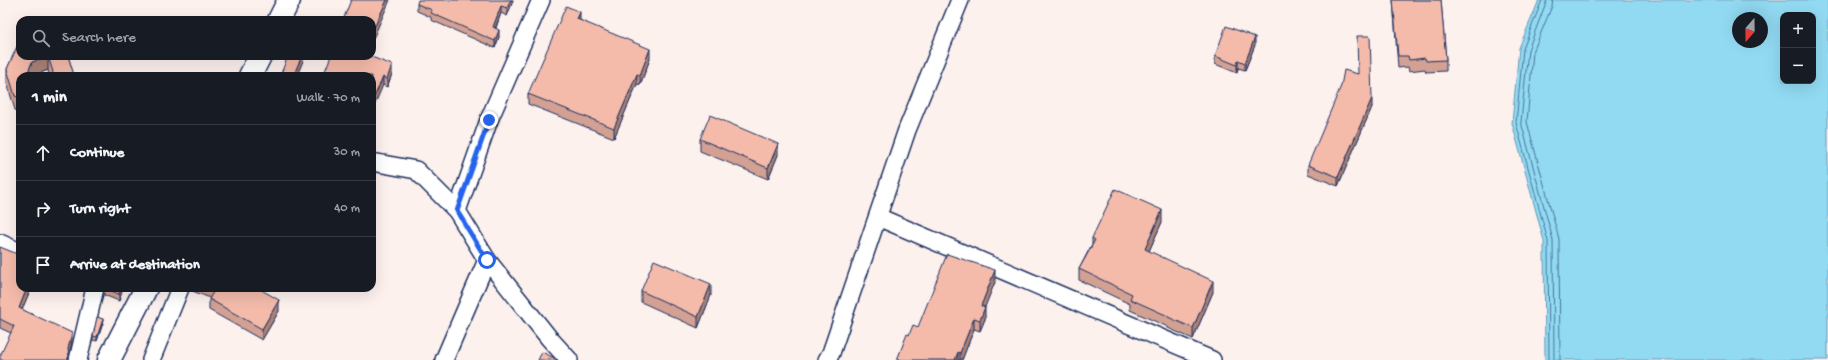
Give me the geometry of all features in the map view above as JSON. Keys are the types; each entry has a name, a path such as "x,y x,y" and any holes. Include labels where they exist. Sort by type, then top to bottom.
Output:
{"main road":[{"path":"281,16 289,0"},
{"path":"252,72 258,60"},
{"path":"109,360 144,292"}],"street":[{"path":"457,211 489,120 541,0"},
{"path":"827,360 907,130 960,0"},
{"path":"376,163 416,170 457,211 487,260 549,338 569,360"},
{"path":"878,217 1206,359"},
{"path":"0,243 16,250"},
{"path":"444,360 487,260"},
{"path":"78,360 95,292"},
{"path":"151,360 178,292"}],"water":[{"path":"1539,0 1828,0 1828,360 1545,360 1544,241 1512,123 1519,48"}],"building":[{"path":"351,0 387,0 376,23 376,16 345,16"},
{"path":"418,0 511,0 507,8 501,6 493,27 499,30 495,41 431,13 432,10 417,4"},
{"path":"1393,0 1441,0 1446,60 1426,61 1425,58 1409,60 1408,56 1398,56"},
{"path":"566,6 580,12 577,19 650,49 640,75 637,74 614,128 528,94"},
{"path":"1226,26 1255,37 1245,63 1238,60 1237,65 1215,56"},
{"path":"1357,36 1370,36 1372,98 1338,177 1308,165 1341,86 1344,70 1358,74"},
{"path":"16,49 16,60 37,60 32,62 28,72 16,72 16,96 7,69"},
{"path":"376,59 392,65 387,79 383,77 376,93 376,72 325,72 329,60 376,60"},
{"path":"49,60 69,60 73,72 53,72"},
{"path":"286,60 300,60 295,72 282,72"},
{"path":"710,115 778,144 768,168 700,139"},
{"path":"1115,189 1162,210 1145,249 1213,281 1193,328 1130,299 1132,294 1079,269 1095,240 1092,238"},
{"path":"0,247 16,253 16,292 25,292 19,308 72,333 68,349 69,356 67,360 0,360 0,356 14,326 0,319"},
{"path":"947,254 995,270 981,306 985,307 980,320 974,318 960,353 958,352 955,360 897,360 907,334 909,335 913,325 918,327"},
{"path":"654,260 711,284 698,317 641,291"},
{"path":"213,292 265,292 279,300 262,329 209,299"},
{"path":"97,317 103,319 97,337 93,336"},
{"path":"542,352 558,360 538,360"}],"route":[{"path":"487,260 457,211 489,120"}]}
